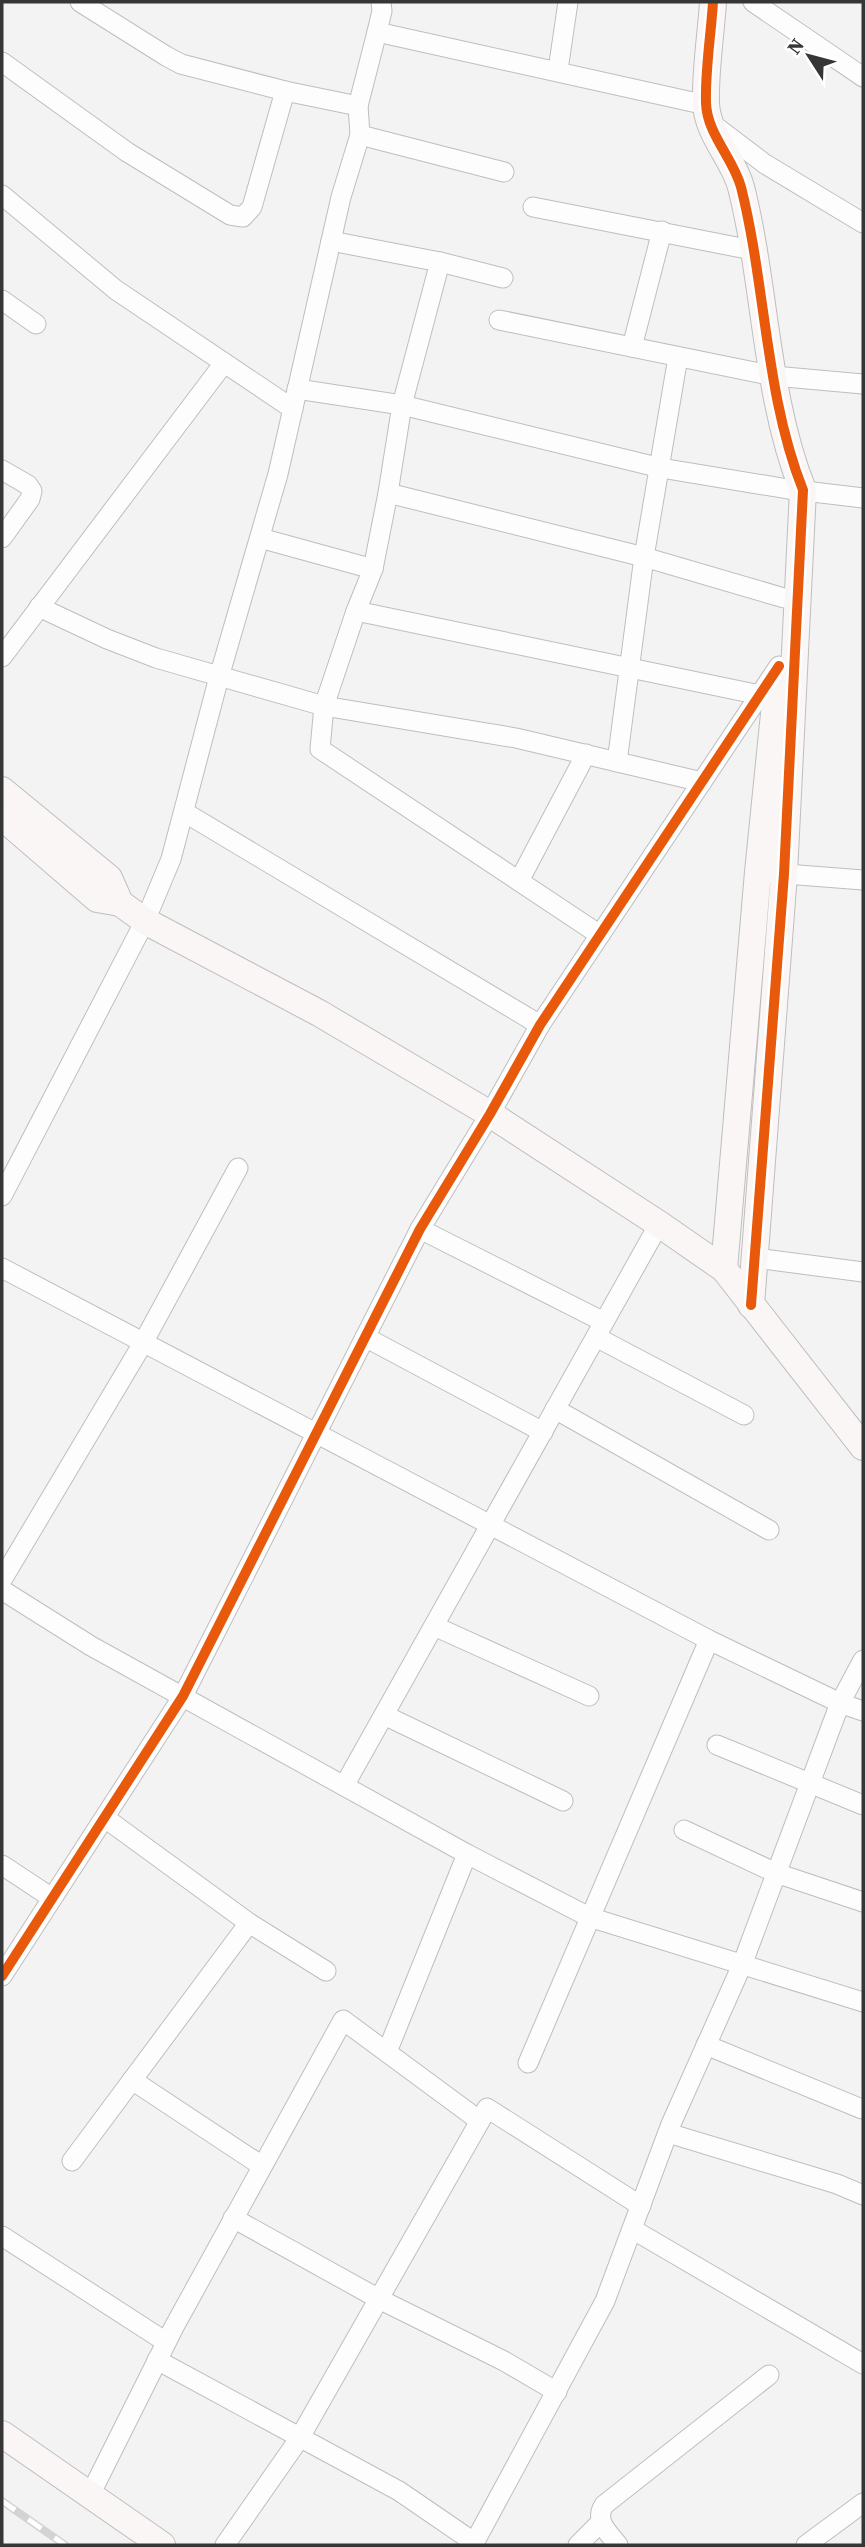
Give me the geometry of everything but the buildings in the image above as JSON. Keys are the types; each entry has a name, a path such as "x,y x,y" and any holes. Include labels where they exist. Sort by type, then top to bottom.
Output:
{"street":[{"path":"80,2 181,64 285,91 358,106"},
{"path":"2,1196 145,921 172,859 219,677 260,538 293,409 341,197 360,135 358,106 382,11 381,2"},
{"path":"558,71 568,2"},
{"path":"713,2 708,114 740,185 795,482 771,873 724,1269"},
{"path":"753,2 863,76"},
{"path":"377,32 558,71 708,114 765,164 863,223"},
{"path":"2,62 127,152 236,217 243,217 252,207 285,91"},
{"path":"360,135 504,172"},
{"path":"2,195 117,290 293,409"},
{"path":"533,207 752,250"},
{"path":"632,347 662,231"},
{"path":"331,241 440,262 503,278"},
{"path":"440,262 402,405 373,569 324,706 320,749 600,935"},
{"path":"2,300 36,324"},
{"path":"499,320 774,376 863,384"},
{"path":"617,762 644,557 678,357"},
{"path":"2,657 224,363"},
{"path":"297,389 402,405 661,468 795,482 863,498"},
{"path":"2,470 28,485 32,491 30,499 2,538"},
{"path":"751,1305 779,666 795,482"},
{"path":"388,493 644,557 785,598"},
{"path":"260,538 373,569"},
{"path":"38,607 156,658 324,706 516,738 702,782"},
{"path":"356,611 760,695"},
{"path":"2,1976 183,1696 421,1229 540,1024 779,666"},
{"path":"519,881 586,754"},
{"path":"2,790 109,878 120,903"},
{"path":"184,812 540,1024"},
{"path":"2,817 97,899 120,903 145,921 319,1013 490,1114 724,1269 859,1437"},
{"path":"771,873 863,880"},
{"path":"2,1580 143,1343 238,1168"},
{"path":"344,1786 659,1224"},
{"path":"421,1229 744,1415"},
{"path":"755,1258 863,1272"},
{"path":"2,1268 709,1640 840,1703 863,1711"},
{"path":"365,1337 543,1432"},
{"path":"555,1409 769,1530"},
{"path":"2,1590 91,1646 467,1854 589,1917 863,2002"},
{"path":"434,1626 589,1696"},
{"path":"528,2063 709,1640"},
{"path":"157,2360 399,2491 474,2544 605,2301 668,2133 742,1965 840,1703 863,1660"},
{"path":"384,1715 564,1801"},
{"path":"716,1745 863,1805"},
{"path":"105,1818 249,1923 326,1971"},
{"path":"684,1830 776,1872 863,1902"},
{"path":"387,2052 467,1854"},
{"path":"2,1866 52,1898"},
{"path":"72,2161 249,1923"},
{"path":"90,2496 166,2342 343,2020 480,2121"},
{"path":"706,2045 862,2109"},
{"path":"132,2080 262,2166"},
{"path":"225,2545 299,2438 487,2108 641,2206"},
{"path":"668,2133 837,2184 863,2195"},
{"path":"233,2218 379,2299 504,2361 557,2392"},
{"path":"632,2229 863,2364"},
{"path":"2,2236 166,2342"},
{"path":"618,2545 601,2522 600,2513 604,2505 769,2375"},
{"path":"2,2434 162,2545"},
{"path":"806,2545 863,2503"},
{"path":"578,2545 601,2522"}],"railway":[{"path":"2,2501 65,2545"}],"cycle path":[{"path":"713,2 706,78 707,114 741,187 756,263 773,378 790,454 803,490 784,874 751,1305"},
{"path":"2,1976 183,1696 420,1229 540,1025 779,666"}]}
